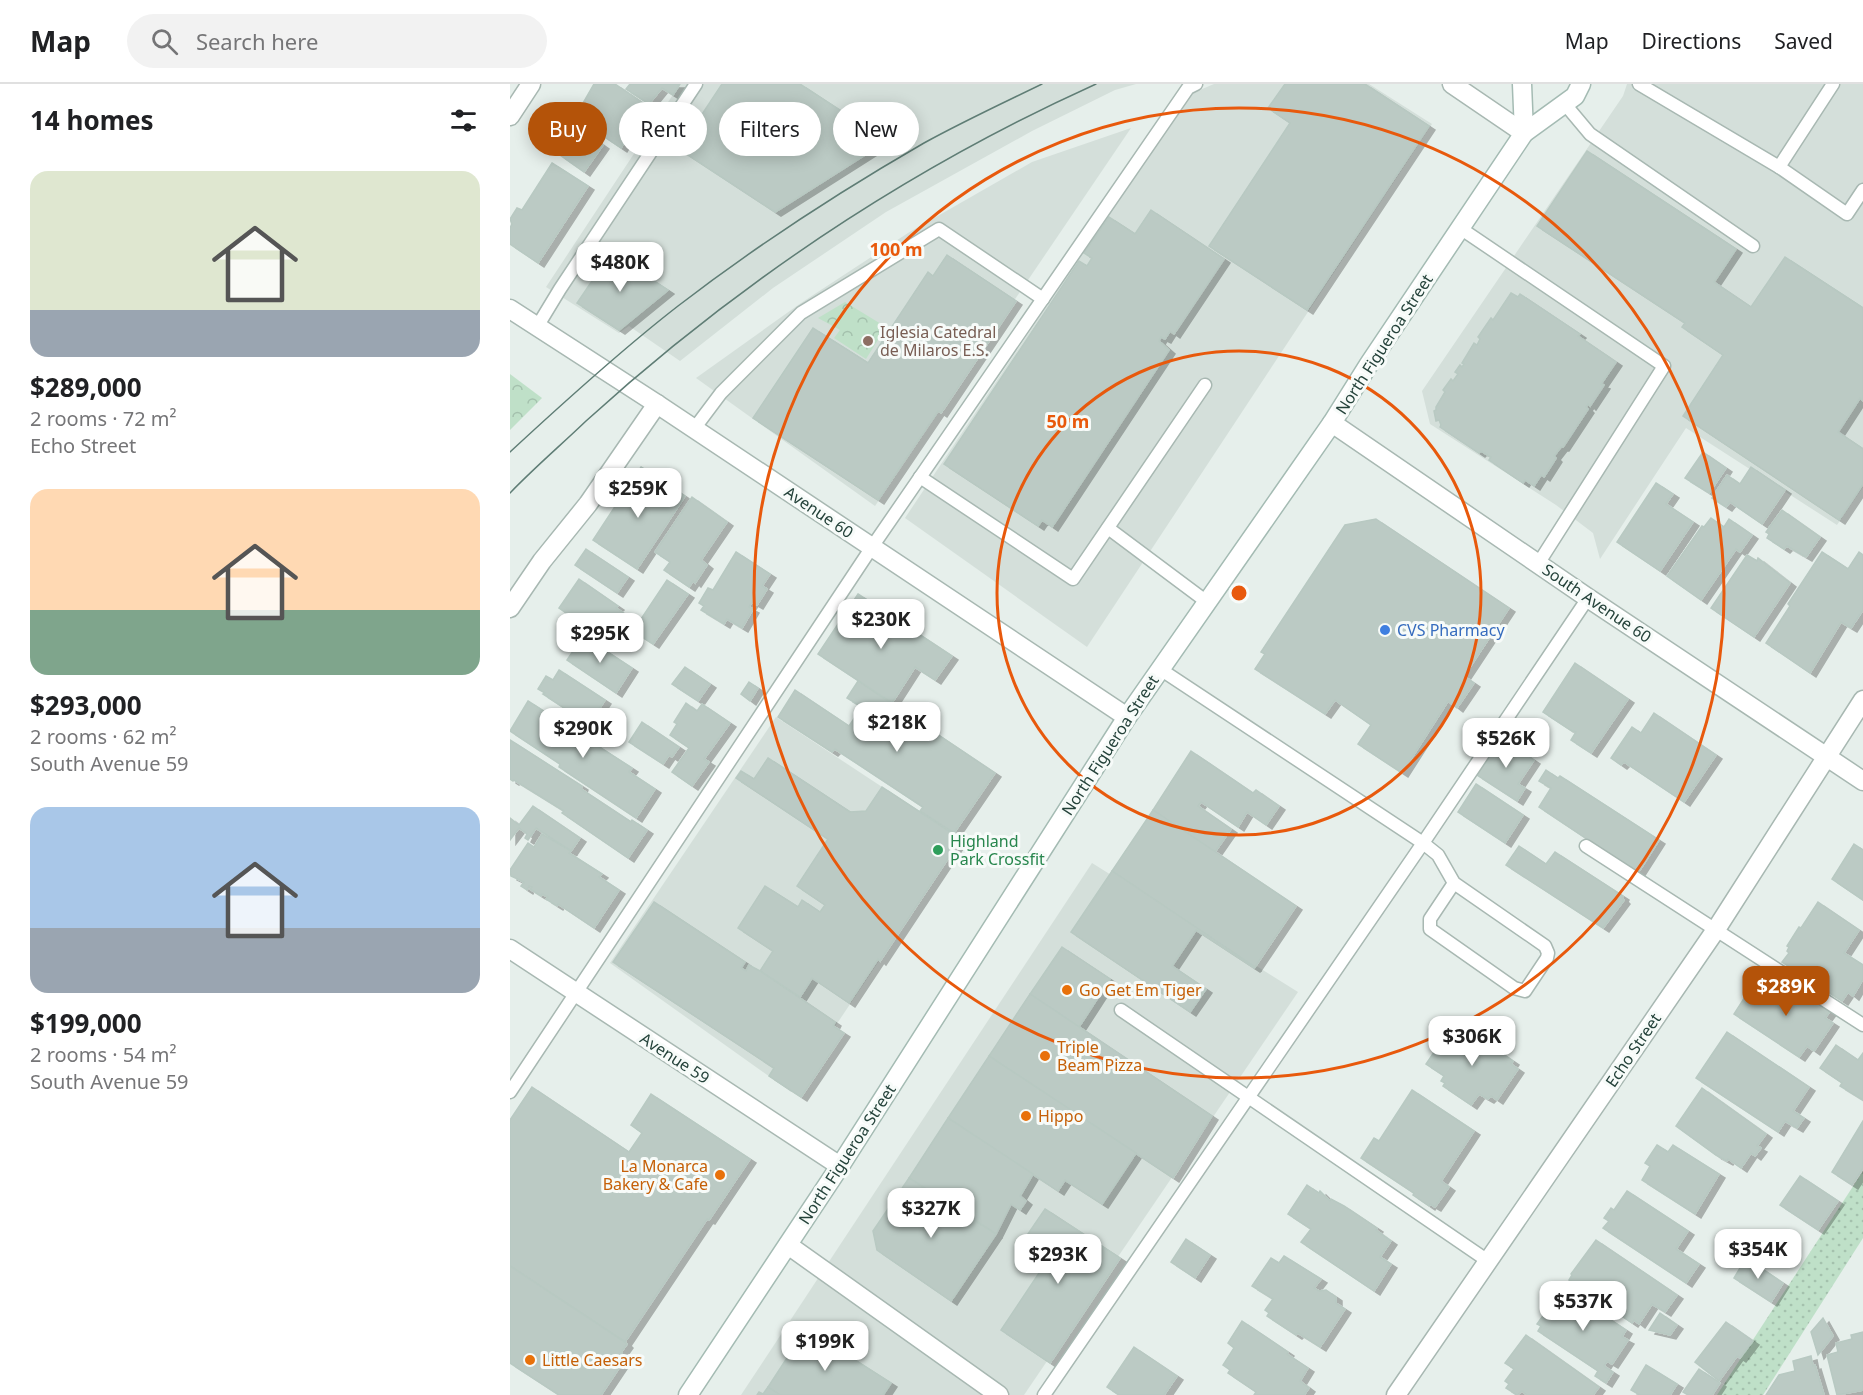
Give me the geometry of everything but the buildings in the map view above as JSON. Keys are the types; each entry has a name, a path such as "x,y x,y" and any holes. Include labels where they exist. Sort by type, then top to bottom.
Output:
{"street":[{"path":"510,116 531,84"},
{"path":"1452,84 1524,133"},
{"path":"1522,84 1524,133"},
{"name":"North Figueroa Street","path":"688,1395 840,1166 1127,717 1332,423 1524,133 1575,96 1581,84"},
{"name":"Avenue 60","path":"510,309 657,404 1127,717"},
{"path":"510,608 542,561 588,504 657,404"},
{"name":"South Avenue 60","path":"1332,423 1588,598 1863,781"},
{"name":"Echo Street","path":"1396,1395 1715,931 1863,700"},
{"name":"Avenue 59","path":"510,949 840,1166"},
{"path":"788,1245 999,1395"}],"lane":[{"path":"537,327 696,84"},
{"path":"510,1092 920,477 1188,88 1196,84"},
{"path":"1641,84 1779,167 1847,214 1863,190"},
{"path":"1779,167 1833,84"},
{"path":"1564,104 1590,134 1753,246"},
{"path":"1460,228 1664,366 1538,564"},
{"path":"694,429 720,393 801,313 939,229 1043,299"},
{"path":"920,477 1073,579 1205,385"},
{"path":"1108,528 1207,602"},
{"path":"1044,1395 1423,843 1588,598"},
{"path":"1160,669 1423,843 1438,855 1454,883 1545,946 1548,953 1547,958 1525,991 1514,988 1430,929 1430,919 1454,883"},
{"path":"1587,846 1863,1025"},
{"path":"1121,1010 1488,1261"}],"shaded area":[{"path":"680,84 1136,84 1115,90 1032,131 886,212 773,288 680,361 629,326 619,333 546,287 632,156 707,156 707,102 668,102"},
{"path":"1214,84 1369,84 1432,124 1087,647 905,518 1188,95"},
{"path":"1627,84 1863,84 1863,487 1837,525 1686,428 1600,559 1593,533 1556,505 1430,424 1422,391 1623,96"},
{"name":"Iglesia Catedral de Milaros E.S.","path":"1131,128 875,506 696,378 801,303 908,233 1032,162"},
{"path":"776,717 961,839 791,1092 610,963"},
{"path":"1092,863 1298,992 1024,1395 741,1395"}],"green space":[{"path":"845,302 886,327 866,359 834,338 840,330 818,318"},
{"path":"510,374 542,398 510,430"},
{"path":"1863,1171 1863,1238 1763,1395 1717,1395"}],"tram line":[{"path":"510,452 592,377 656,323 768,241 829,200 924,143 1042,84"},
{"path":"510,493 644,370 765,276 892,192 958,153 1096,84"}],"place":[{"name":"Iglesia Catedral de Milaros E.S.","path":"868,341"},
{"name":"CVS Pharmacy","path":"1385,630"},
{"name":"Highland Park Crossfit","path":"938,850"},
{"name":"Go Get Em Tiger","path":"1067,990"},
{"name":"Triple Beam Pizza","path":"1045,1056"},
{"name":"Hippo","path":"1026,1116"},
{"name":"La Monarca Bakery & Cafe","path":"720,1175"},
{"name":"Little Caesars","path":"530,1360"}]}
